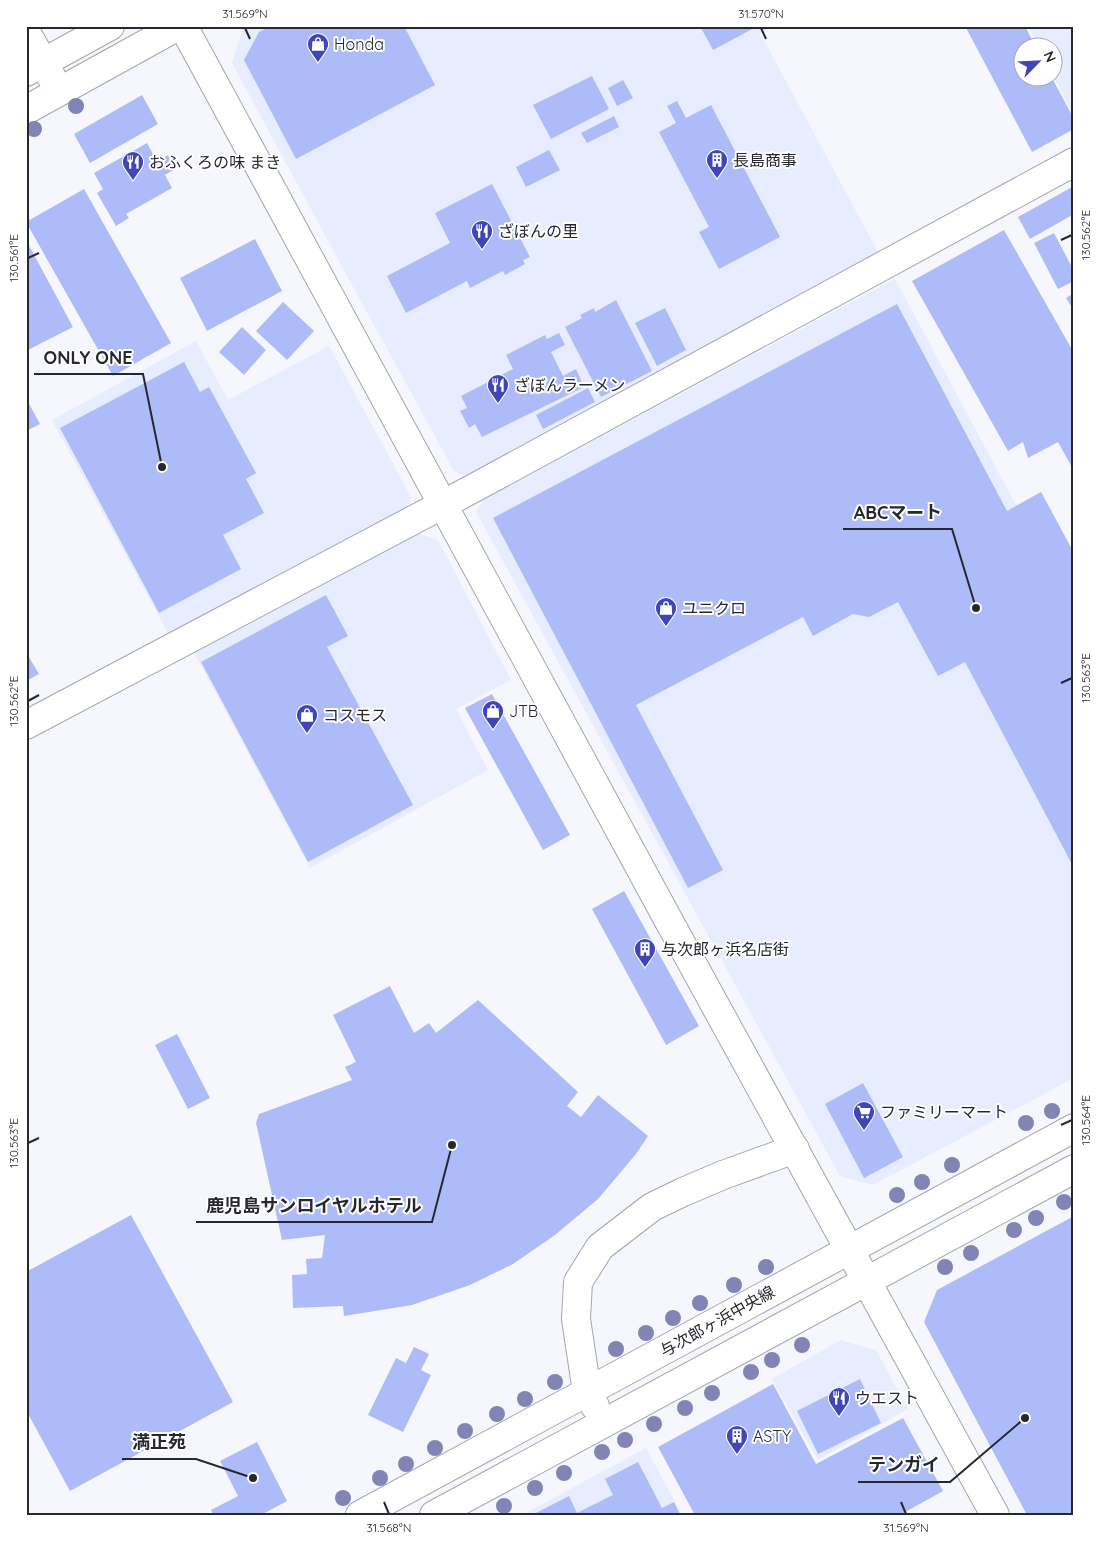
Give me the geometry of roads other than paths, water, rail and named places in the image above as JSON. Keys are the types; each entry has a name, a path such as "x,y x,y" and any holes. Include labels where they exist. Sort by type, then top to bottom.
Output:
{"street":[{"path":"35,67 110,26"},
{"path":"26,110 178,26"},
{"path":"183,26 995,1515"},
{"path":"26,32 35,67 60,91"},
{"path":"26,725 443,505 1074,162"},
{"name":"与次郎ヶ浜中央線","path":"360,1515 387,1508 587,1392 1074,1128"},
{"path":"605,1422 587,1392 576,1319 578,1282 600,1247 652,1207 723,1175 795,1149"},
{"path":"1022,1156 1041,1186"},
{"path":"434,1515 1074,1169"}],"place":[{"name":"Honda","path":"318,63"},
{"name":"長島商事","path":"717,179"},
{"name":"おふくろの味 まき","path":"133,181"},
{"name":"ざぼんの里","path":"482,250"},
{"name":"ざぼんラーメン","path":"498,404"},
{"name":"ONLY ONE","path":"162,467"},
{"name":"ABCマート","path":"976,608"},
{"name":"ユニクロ","path":"666,627"},
{"name":"JTB","path":"493,730"},
{"name":"コスモス","path":"307,734"},
{"name":"与次郎ヶ浜名店街","path":"645,968"},
{"name":"ファミリーマート","path":"864,1131"},
{"name":"鹿児島サンロイヤルホテル","path":"452,1145"},
{"name":"ウエスト","path":"839,1417"},
{"name":"テンガイ","path":"1025,1418"},
{"name":"ASTY","path":"737,1455"},
{"name":"満正苑","path":"253,1478"}]}
